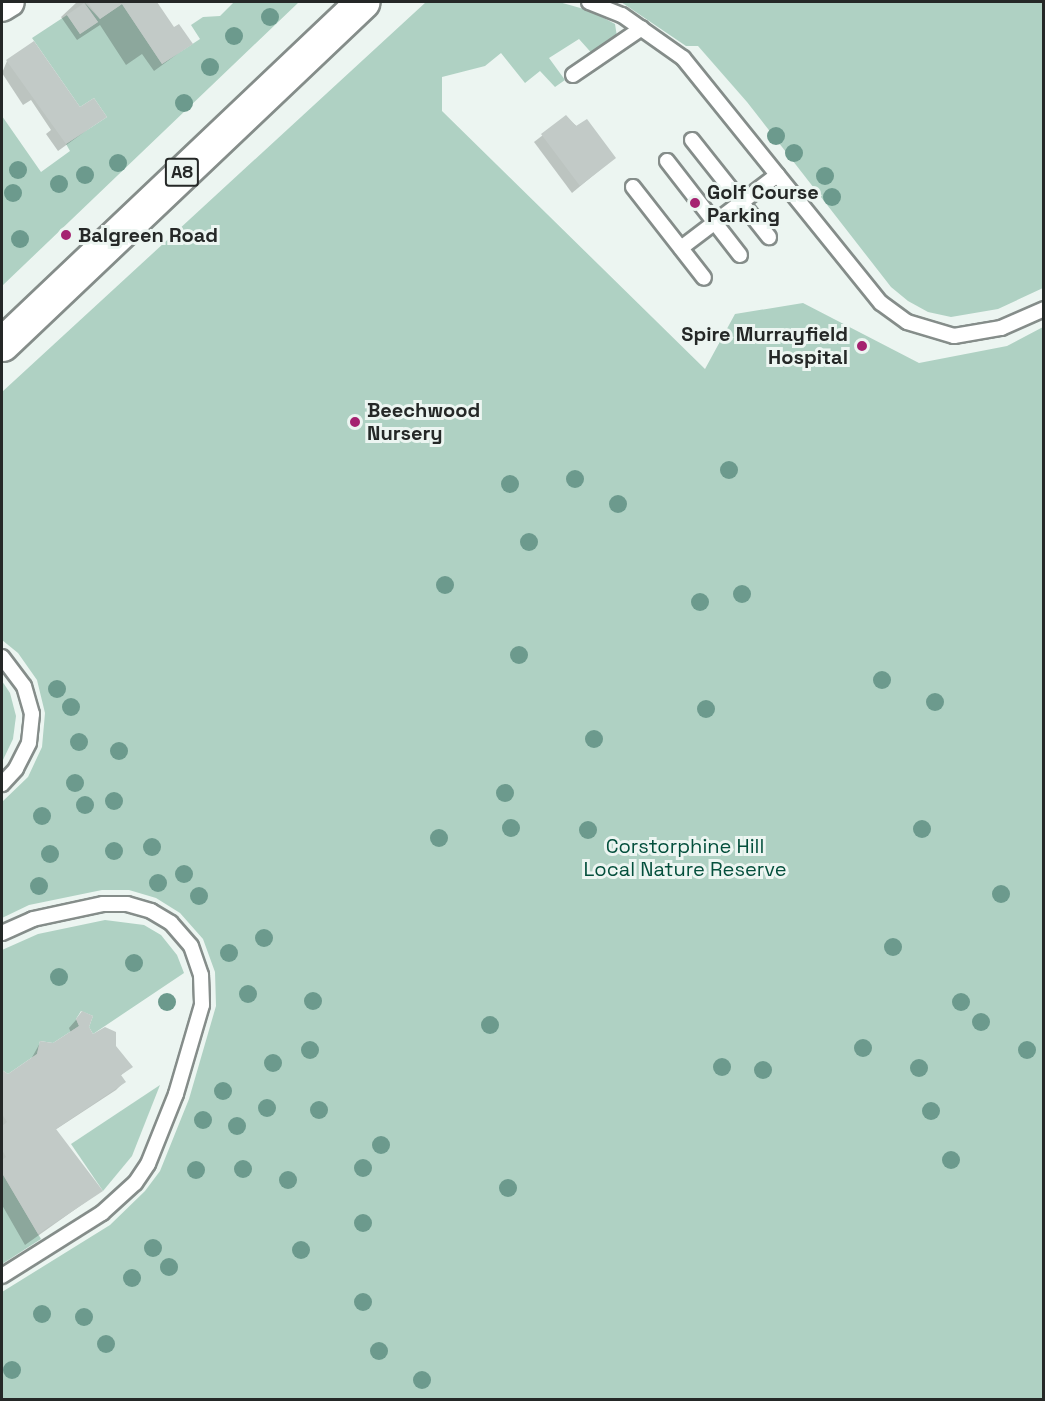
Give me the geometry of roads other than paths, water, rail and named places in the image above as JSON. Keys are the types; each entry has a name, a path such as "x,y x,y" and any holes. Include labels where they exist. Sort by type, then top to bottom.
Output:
{"main road":[{"name":"A8","path":"2,344 363,2"}],"street":[{"path":"2,7 10,2"}],"lane":[{"path":"589,2 642,28 683,58 881,303 907,322 954,336 1001,328 1044,309"},
{"path":"573,75 642,28"},
{"path":"692,140 768,237"},
{"path":"667,161 740,255"},
{"path":"681,248 777,175"},
{"path":"633,187 704,278"},
{"path":"2,657 24,686 32,714 29,743 16,769 2,784"},
{"path":"2,933 33,919 103,904 128,904 151,911 171,923 191,946 201,975 202,1005 176,1094 148,1164 135,1182 102,1213 2,1276"}],"place":[{"name":"Golf Course Parking","path":"695,203"},
{"name":"Balgreen Road","path":"66,235"},
{"name":"Spire Murrayfield Hospital","path":"862,346"},
{"name":"Beechwood Nursery","path":"355,422"}],"park label":[{"name":"Corstorphine Hill Local Nature Reserve","path":"685,858"}]}
